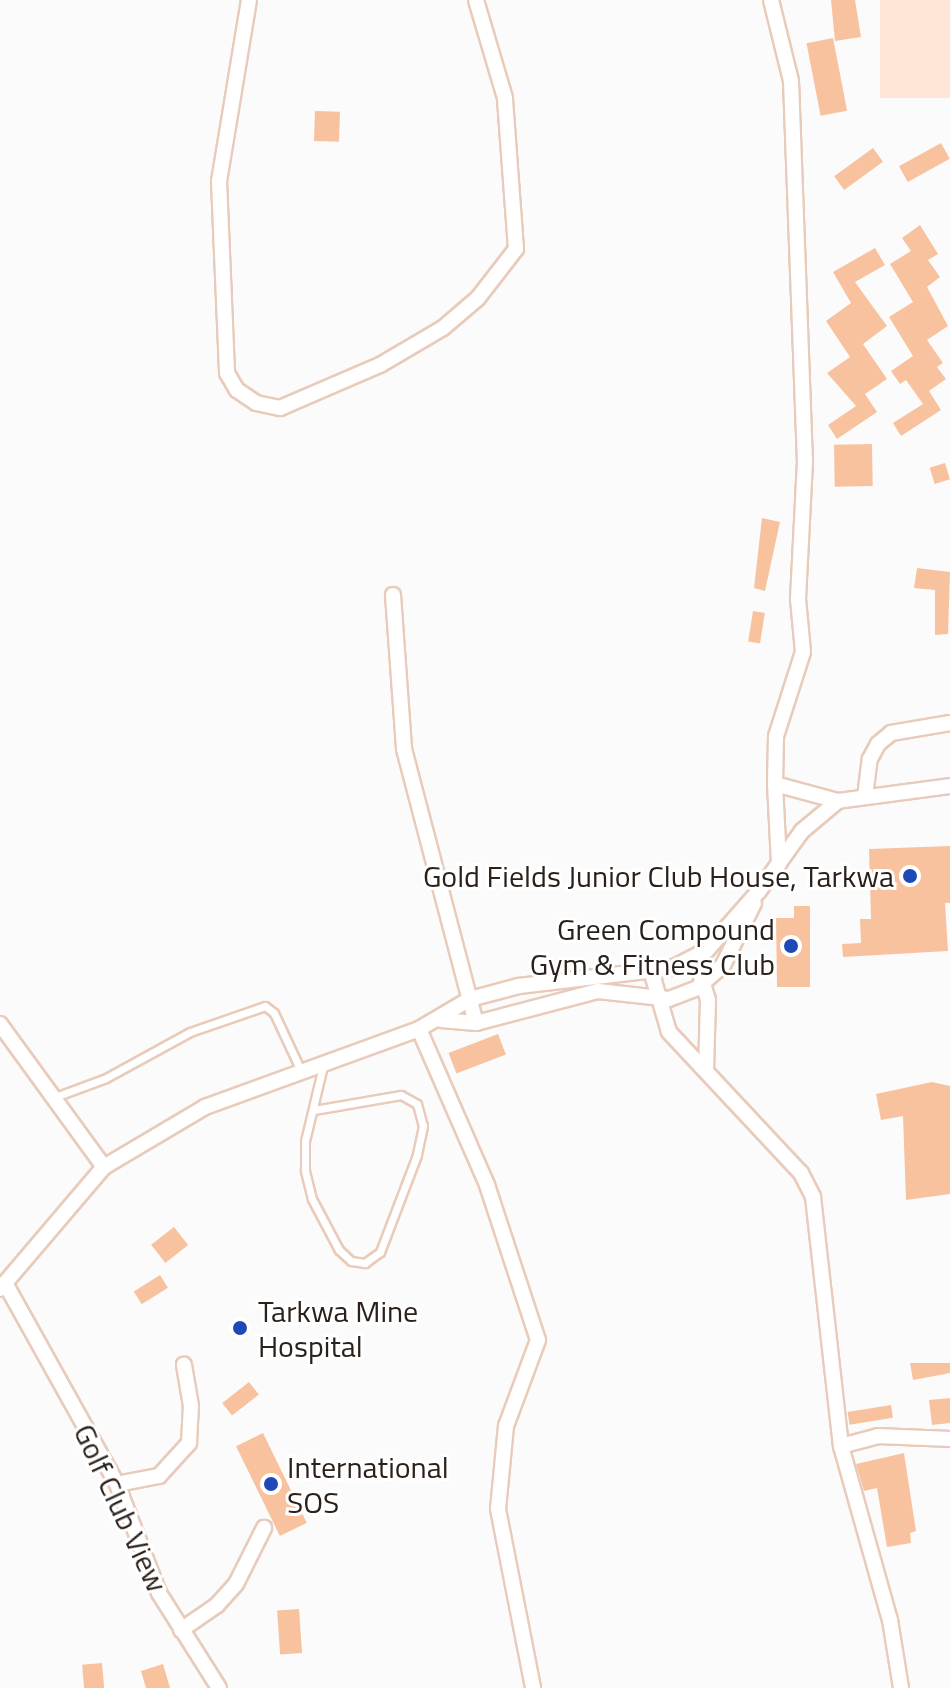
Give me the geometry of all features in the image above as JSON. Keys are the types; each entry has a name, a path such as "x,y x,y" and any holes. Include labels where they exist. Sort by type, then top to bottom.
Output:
{"street":[{"path":"249,0 219,181 227,373 237,390 256,403 280,408 380,365 443,328 478,298 516,249 505,98 476,0"},
{"path":"771,0 791,81 805,461 798,599 803,652 776,736 779,864"},
{"path":"393,595 404,749 476,1023"},
{"path":"865,797 870,759 878,744 891,733 950,723"},
{"path":"775,784 838,801 950,786"},
{"path":"441,1020 476,1023 565,989 652,974 695,957 759,891 802,831 838,801"},
{"path":"2,1286 104,1167 205,1107 324,1061 419,1029 441,1020 470,999 519,986 622,992 669,999 706,982 723,965 759,891"},
{"path":"695,957 706,982 706,1070"},
{"path":"652,974 669,1032 801,1173 813,1197 841,1446 890,1620 901,1688"},
{"path":"0,1024 104,1167"},
{"path":"419,1029 487,1185 538,1340 506,1426 498,1509 533,1688"},
{"name":"Golf Club View","path":"2,1286 117,1484 159,1593 219,1688"},
{"path":"117,1484 159,1476 189,1443 192,1417 184,1365"},
{"path":"841,1446 878,1436 950,1439"},
{"path":"181,1630 217,1605 236,1584 264,1528"}],"lane":[{"path":"55,1097 106,1078 217,1020 265,1006 274,1013 301,1071"},
{"path":"314,1110 401,1095 417,1104 423,1126 417,1155 380,1252 365,1263 351,1261 339,1250 312,1199 305,1170 314,1110 324,1061"}],"shaded area":[{"path":"880,0 950,0 950,98 880,98"}],"building":[{"path":"831,0 855,0 861,37 835,41"},
{"path":"833,38 847,111 821,116 806,43"},
{"path":"315,111 340,112 339,142 314,141"},
{"path":"941,143 950,159 908,182 899,166"},
{"path":"873,148 883,162 844,190 834,176"},
{"path":"920,225 938,254 928,260 940,277 927,287 948,326 927,340 943,363 937,367 946,379 929,391 941,410 901,436 893,423 923,404 906,380 900,384 891,371 913,356 889,317 913,302 890,264 911,251 902,238"},
{"path":"875,248 885,265 855,282 887,326 863,344 887,379 865,394 877,412 837,439 828,425 856,406 827,373 850,357 826,321 851,303 833,272"},
{"path":"872,444 873,486 835,487 834,445"},
{"path":"945,463 950,479 935,484 930,468"},
{"path":"762,518 780,522 765,591 754,588"},
{"path":"917,568 950,572 948,634 935,635 935,590 914,588"},
{"path":"753,611 765,613 760,643 748,642"},
{"path":"950,846 950,903 945,903 948,951 843,957 842,944 861,943 860,919 871,919 869,849"},
{"path":"794,906 810,906 810,987 777,987 776,918 794,918"},
{"path":"498,1034 506,1055 456,1074 449,1053"},
{"path":"932,1082 950,1086 950,1194 906,1200 903,1116 881,1120 876,1094"},
{"path":"174,1227 188,1245 165,1263 151,1245"},
{"path":"160,1275 168,1288 142,1304 134,1291"},
{"path":"910,1363 950,1363 950,1373 913,1380"},
{"path":"249,1382 259,1395 232,1416 222,1403"},
{"path":"950,1398 950,1423 932,1425 929,1400"},
{"path":"891,1405 893,1418 850,1425 848,1412"},
{"name":"International SOS","path":"263,1433 307,1523 280,1536 236,1446"},
{"path":"904,1453 916,1531 910,1533 911,1543 887,1547 877,1488 864,1491 856,1464"},
{"path":"299,1609 302,1653 280,1654 277,1611"},
{"path":"102,1663 104,1688 84,1688 82,1665"},
{"path":"163,1664 170,1688 146,1688 141,1671"}],"place":[{"name":"Gold Fields Junior Club House, Tarkwa","path":"910,876"},
{"name":"Green Compound Gym & Fitness Club","path":"791,946"},
{"name":"Tarkwa Mine Hospital","path":"240,1328"},
{"name":"International SOS","path":"271,1484"}]}
